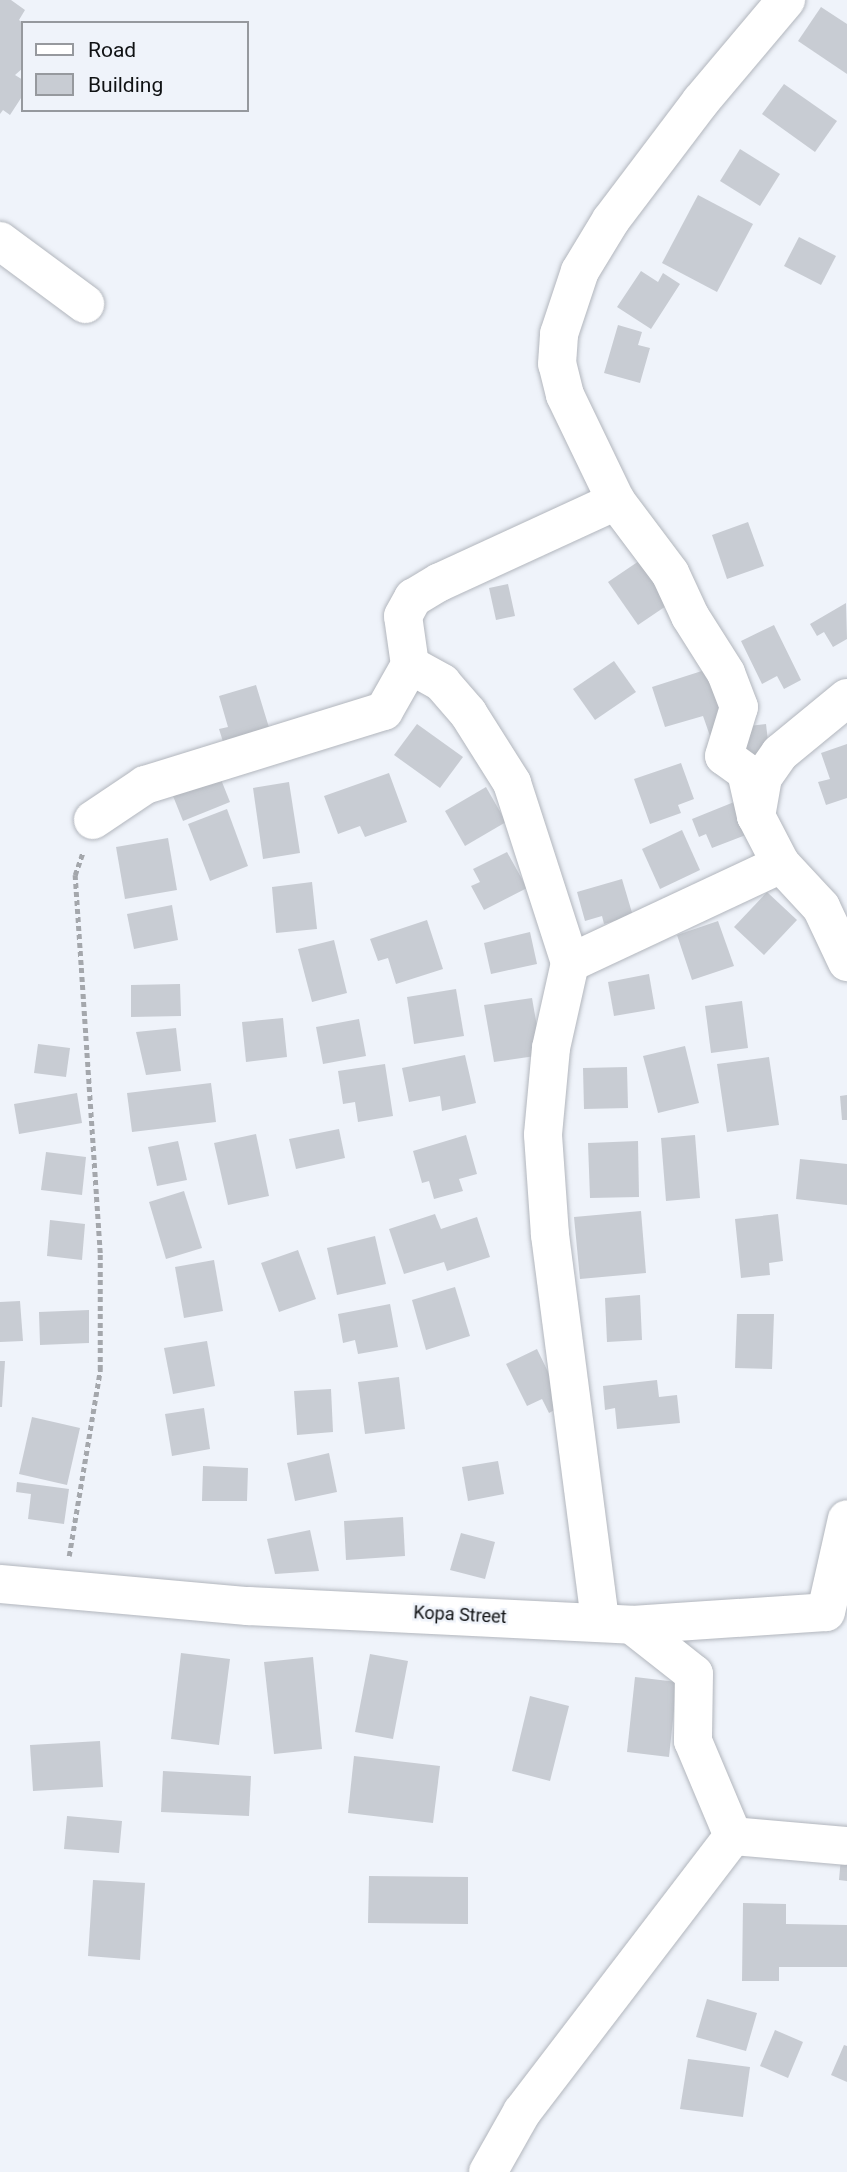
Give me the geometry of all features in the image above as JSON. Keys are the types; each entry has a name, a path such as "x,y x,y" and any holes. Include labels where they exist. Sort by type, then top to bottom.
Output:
{"street":[{"path":"786,0 701,101 611,220 580,271 559,334 557,364 565,395 617,501 670,573 726,673 739,707 724,756 746,772 756,816 781,864 834,906 847,962"},
{"path":"0,241 85,304"},
{"path":"93,820 145,785 384,711 410,665 403,616 414,598 440,582 617,501"},
{"path":"410,665 450,693 512,783 569,963 551,1048 543,1135 550,1235 616,1623 694,1674 693,1741 733,1836"},
{"path":"756,816 763,777 780,753 847,698"},
{"path":"569,963 781,864"},
{"name":"Kopa Street","path":"0,1584 248,1606 616,1623 825,1612 847,1519"},
{"path":"733,1836 847,1846"},
{"path":"488,2172 522,2112 733,1836"}],"path":[{"path":"63,1591 100,1370 100,1253 75,875 93,820"}],"building":[{"path":"0,0 11,0 25,10 19,20 21,70 15,75 21,79 21,98 10,115 3,110 0,114"},
{"path":"821,7 847,24 847,74 798,41"},
{"path":"784,84 837,121 815,152 762,114"},
{"path":"740,149 780,174 760,206 720,181"},
{"path":"698,195 753,224 717,292 662,263"},
{"path":"799,237 836,256 821,285 784,266"},
{"path":"641,271 658,282 663,273 680,284 651,329 617,307"},
{"path":"618,325 642,332 638,345 650,348 640,383 604,373"},
{"path":"748,522 764,566 727,579 712,535"},
{"path":"639,561 669,604 638,625 608,582"},
{"path":"508,584 515,616 496,620 489,588"},
{"path":"846,603 847,639 833,647 824,632 817,636 810,624"},
{"path":"774,625 801,680 784,689 777,676 762,684 741,641"},
{"path":"614,661 636,692 595,720 573,689"},
{"path":"708,669 726,731 710,736 703,716 665,727 652,687"},
{"path":"256,685 271,734 225,748 219,729 228,727 219,696"},
{"path":"417,724 463,757 440,788 394,755"},
{"path":"766,724 769,750 744,760 740,727"},
{"path":"847,744 847,798 826,805 818,782 830,779 821,753"},
{"path":"681,763 694,799 678,805 681,813 650,824 634,779"},
{"path":"218,772 230,802 183,821 171,791"},
{"path":"389,773 407,822 365,837 360,826 338,834 324,796"},
{"path":"289,782 300,853 263,859 253,788"},
{"path":"486,787 506,822 465,846 445,811"},
{"path":"739,800 751,833 712,848 706,834 699,837 692,819"},
{"path":"227,809 248,866 210,881 188,824"},
{"path":"682,830 700,870 660,889 642,849"},
{"path":"168,838 177,890 125,899 116,847"},
{"path":"507,852 527,888 484,910 471,886 480,882 473,869"},
{"path":"622,879 633,916 604,924 602,916 585,921 577,892"},
{"path":"312,882 317,929 276,933 272,887"},
{"path":"767,892 797,920 764,955 734,927"},
{"path":"172,905 178,940 134,949 127,914"},
{"path":"427,920 443,969 396,984 388,958 378,961 370,939"},
{"path":"718,921 734,966 692,980 677,935"},
{"path":"530,932 537,964 491,974 484,943"},
{"path":"334,940 347,993 312,1002 298,949"},
{"path":"649,974 655,1009 614,1016 608,982"},
{"path":"180,984 181,1016 131,1017 131,985"},
{"path":"456,989 464,1036 414,1044 407,997"},
{"path":"532,998 542,1055 494,1062 484,1005"},
{"path":"742,1001 748,1048 711,1053 705,1006"},
{"path":"283,1018 287,1057 246,1062 242,1022"},
{"path":"359,1019 366,1056 323,1064 316,1027"},
{"path":"176,1028 181,1071 146,1075 136,1032"},
{"path":"38,1044 70,1048 66,1077 34,1073"},
{"path":"685,1046 699,1103 658,1113 643,1056"},
{"path":"465,1055 476,1103 442,1111 440,1096 409,1102 402,1068"},
{"path":"769,1057 779,1125 727,1132 717,1064"},
{"path":"385,1064 393,1116 358,1122 355,1102 343,1104 338,1071"},
{"path":"627,1067 628,1108 584,1109 583,1068"},
{"path":"211,1083 216,1122 132,1132 127,1093"},
{"path":"77,1093 82,1123 19,1134 14,1104"},
{"path":"847,1095 847,1120 842,1120 840,1096"},
{"path":"339,1129 345,1158 296,1169 289,1139"},
{"path":"256,1134 269,1196 228,1205 214,1143"},
{"path":"466,1135 477,1174 459,1179 463,1191 434,1199 429,1181 422,1183 413,1151"},
{"path":"695,1135 700,1198 666,1201 661,1138"},
{"path":"178,1141 187,1180 157,1186 148,1147"},
{"path":"638,1141 639,1197 590,1198 588,1143"},
{"path":"46,1152 86,1157 82,1195 41,1190"},
{"path":"800,1159 847,1164 847,1205 796,1199"},
{"path":"184,1191 202,1248 166,1259 149,1202"},
{"path":"641,1211 646,1273 580,1279 574,1217"},
{"path":"435,1214 441,1229 477,1217 490,1257 447,1271 444,1262 404,1274 389,1229"},
{"path":"778,1214 783,1261 769,1263 770,1275 741,1278 735,1219"},
{"path":"50,1220 85,1224 82,1260 47,1256"},
{"path":"375,1236 386,1284 337,1295 327,1248"},
{"path":"298,1250 316,1299 279,1312 261,1263"},
{"path":"214,1260 223,1311 184,1318 175,1267"},
{"path":"455,1287 470,1336 426,1350 412,1300"},
{"path":"640,1295 642,1340 607,1342 605,1298"},
{"path":"20,1301 23,1341 0,1342 0,1302"},
{"path":"390,1304 398,1347 358,1354 355,1340 343,1343 338,1314"},
{"path":"89,1310 89,1343 40,1345 39,1312"},
{"path":"737,1314 774,1314 772,1369 735,1368"},
{"path":"207,1341 215,1386 173,1394 164,1348"},
{"path":"537,1349 564,1405 549,1413 542,1399 527,1406 506,1364"},
{"path":"0,1361 5,1361 2,1407 0,1407"},
{"path":"399,1377 405,1429 365,1434 358,1382"},
{"path":"657,1380 659,1397 677,1395 680,1423 617,1429 615,1408 605,1410 603,1386"},
{"path":"331,1389 333,1432 297,1435 294,1391"},
{"path":"204,1408 210,1449 172,1456 165,1414"},
{"path":"32,1417 80,1428 67,1485 19,1474"},
{"path":"329,1453 337,1492 295,1501 287,1463"},
{"path":"498,1461 504,1494 468,1501 462,1467"},
{"path":"203,1466 248,1468 247,1501 202,1501"},
{"path":"17,1482 69,1489 64,1524 28,1519 31,1494 16,1492"},
{"path":"403,1517 405,1556 346,1560 344,1521"},
{"path":"310,1530 319,1571 275,1574 267,1539"},
{"path":"461,1533 495,1542 485,1579 450,1570"},
{"path":"181,1653 230,1659 219,1745 171,1739"},
{"path":"370,1654 408,1661 393,1739 355,1732"},
{"path":"313,1657 322,1749 274,1754 264,1662"},
{"path":"635,1677 677,1682 669,1757 627,1752"},
{"path":"530,1696 569,1706 550,1781 512,1771"},
{"path":"100,1741 103,1787 33,1791 30,1745"},
{"path":"354,1756 440,1766 433,1823 348,1813"},
{"path":"163,1771 251,1776 249,1816 161,1812"},
{"path":"67,1816 122,1821 119,1853 64,1849"},
{"path":"841,1857 847,1858 847,1881 839,1880"},
{"path":"369,1876 468,1877 468,1924 368,1923"},
{"path":"93,1880 145,1883 140,1960 88,1956"},
{"path":"743,1903 786,1904 786,1924 847,1925 847,1967 779,1967 779,1981 742,1981"},
{"path":"707,1999 757,2013 746,2051 696,2037"},
{"path":"775,2030 803,2042 788,2078 760,2066"},
{"path":"844,2045 847,2046 847,2082 831,2075"},
{"path":"688,2059 750,2067 743,2117 680,2109"}]}
